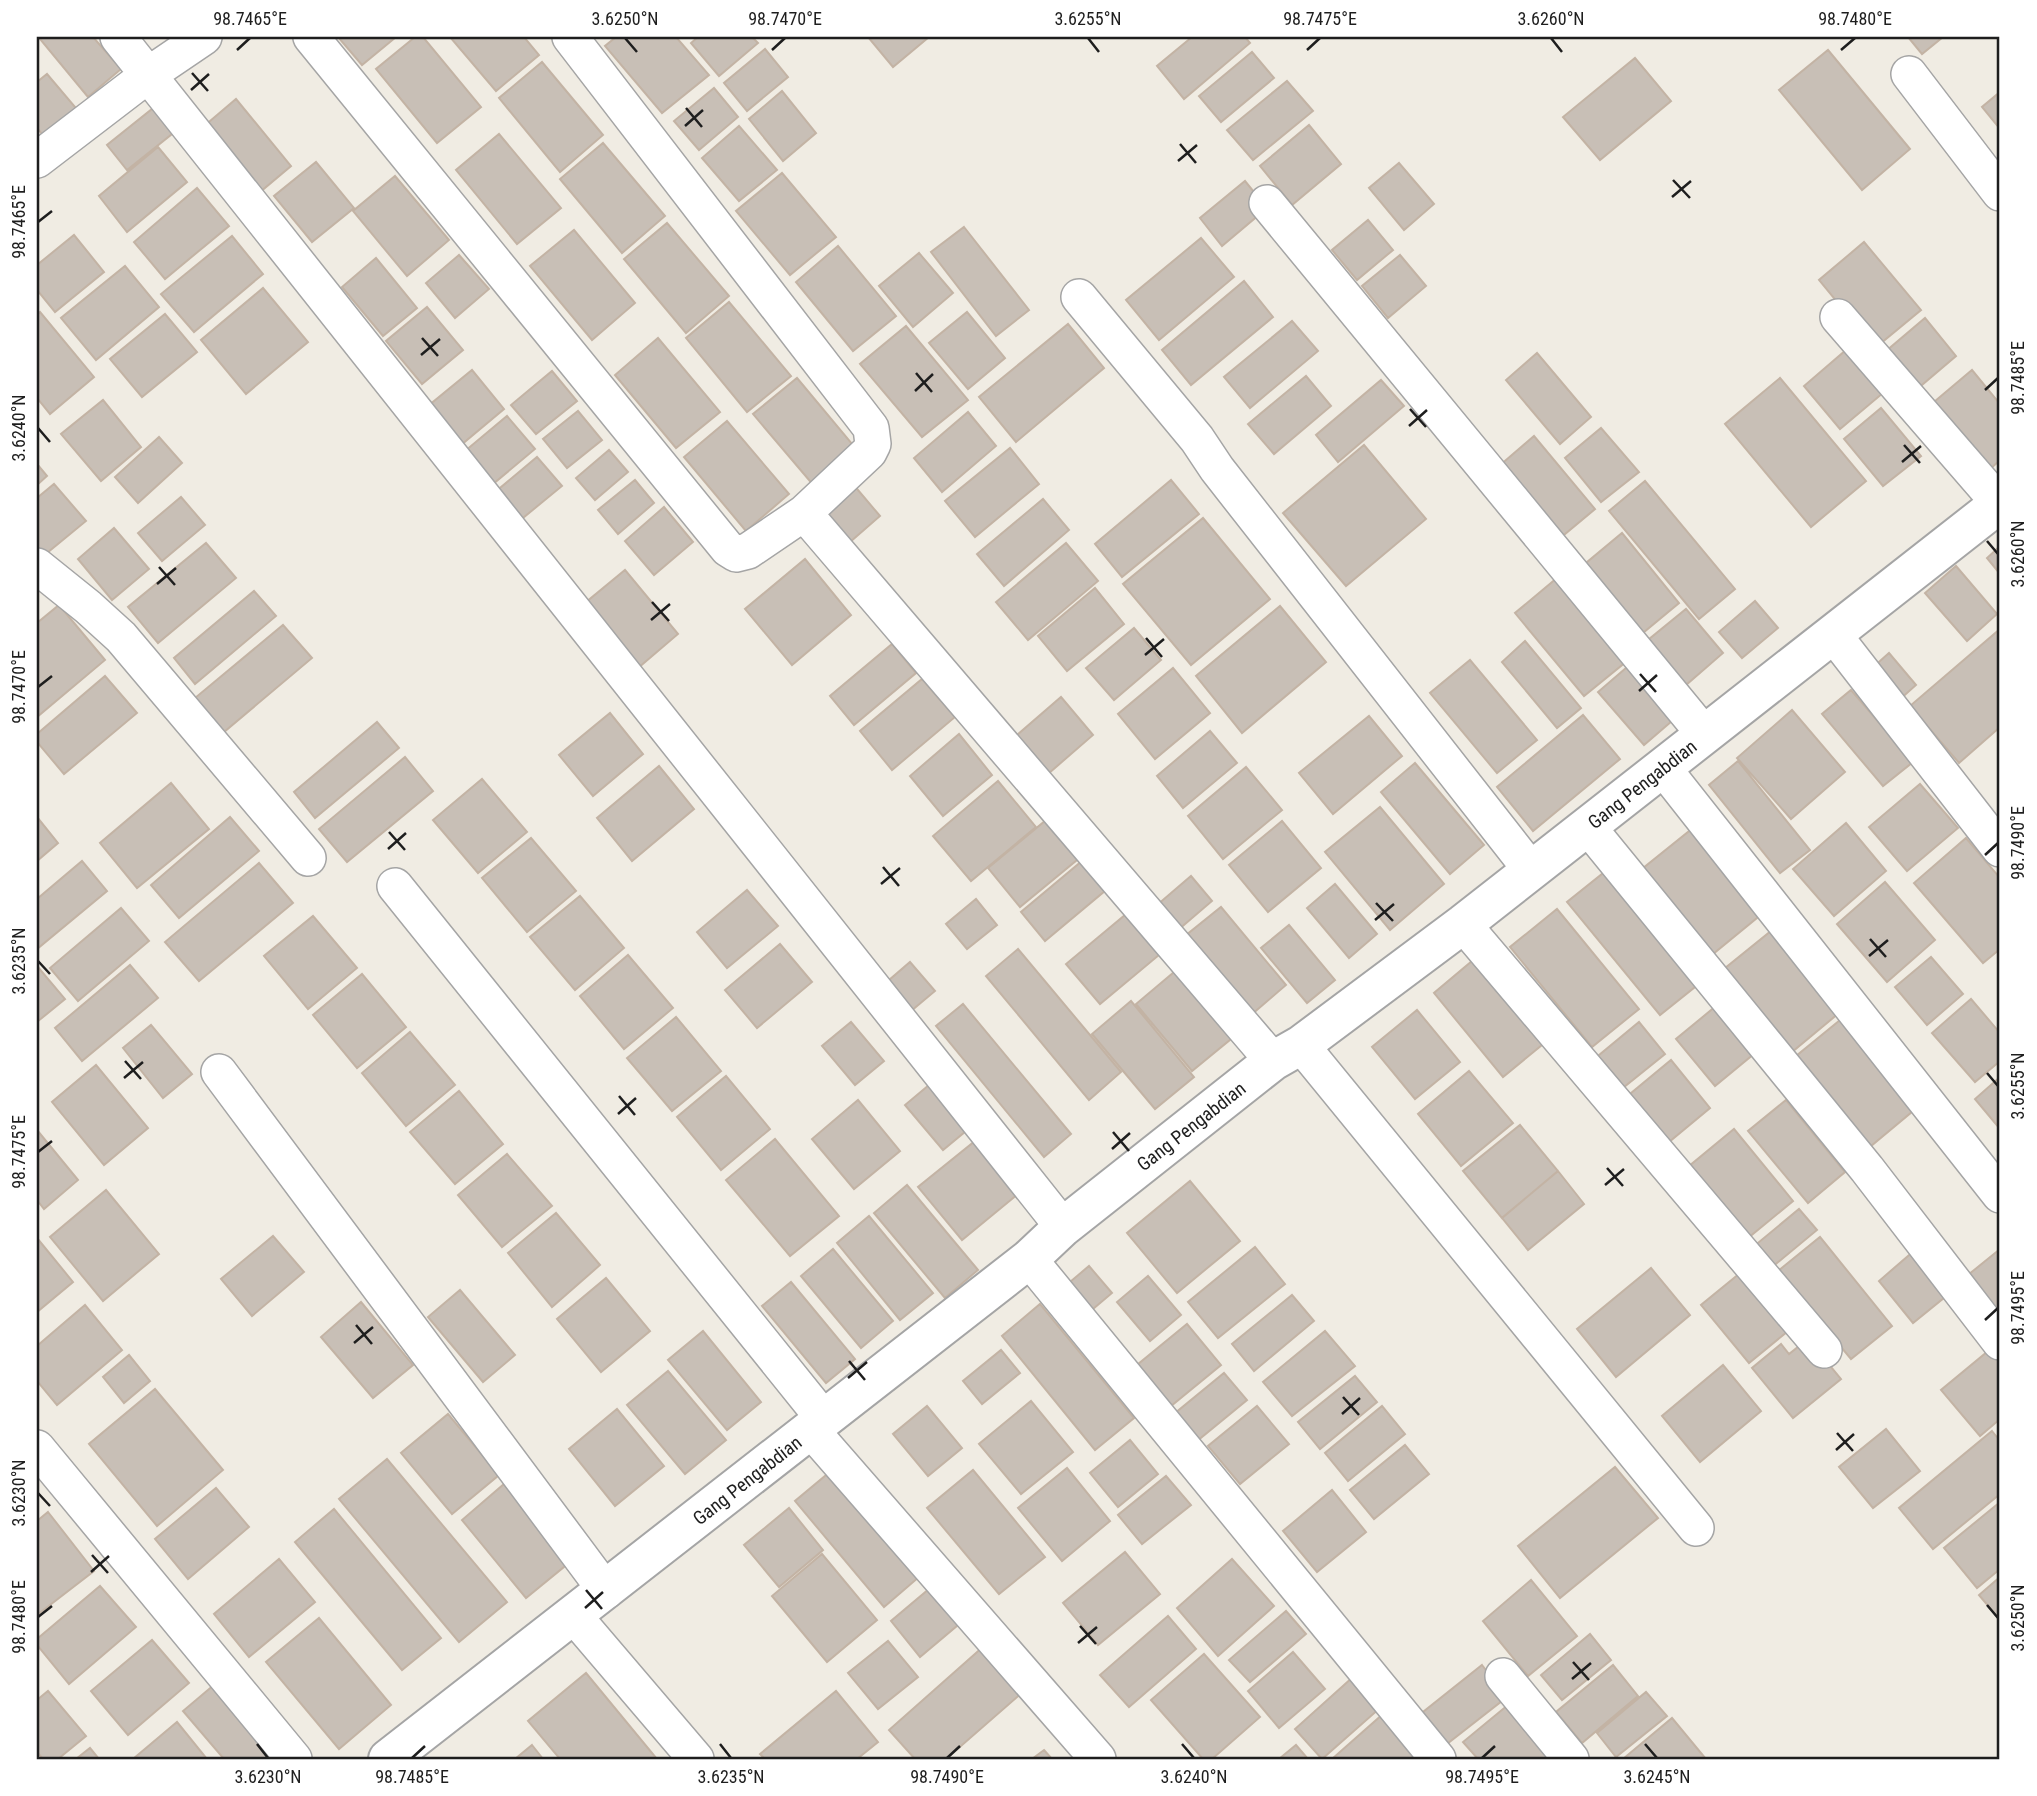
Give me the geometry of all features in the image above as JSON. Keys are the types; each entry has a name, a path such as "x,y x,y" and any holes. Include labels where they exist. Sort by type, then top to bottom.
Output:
{"street":[{"path":"118,37 1063,1227"},
{"path":"37,160 148,75 204,37"},
{"path":"311,37 728,550 736,554 748,551 804,513 869,452 873,444 871,428 570,37"},
{"path":"1909,74 2000,193"},
{"path":"1267,203 1705,735"},
{"path":"1079,297 1197,439 1216,469 1531,870"},
{"path":"1838,317 2000,504"},
{"name":"Gang Pengabdian","path":"388,1759 1029,1259 1063,1227 1287,1053 1463,924 2000,504"},
{"path":"804,513 1287,1053 1696,1528"},
{"path":"37,566 121,637 308,858"},
{"path":"1833,634 2000,849"},
{"path":"1663,768 2000,1195"},
{"path":"1588,827 1867,1169 2000,1342"},
{"path":"395,886 817,1424 1098,1759"},
{"path":"1463,924 1824,1350"},
{"path":"219,1072 606,1591"},
{"path":"1029,1259 1438,1759"},
{"path":"37,1448 294,1759"},
{"path":"574,1615 696,1759"},
{"path":"1503,1676 1571,1759"}],"building":[{"path":"93,37 121,69 88,97 40,39"},
{"path":"338,37 396,37 362,65"},
{"path":"415,37 423,37 481,107 437,143 376,69"},
{"path":"450,37 524,37 539,55 496,91"},
{"path":"616,37 676,37 709,75 662,113 605,46"},
{"path":"698,37 752,37 758,43 719,76 691,43"},
{"path":"868,37 929,37 893,67"},
{"path":"1192,37 1245,37 1250,43 1184,99 1157,66"},
{"path":"1908,37 1943,37 1922,54"},
{"path":"765,49 788,77 747,111 724,83"},
{"path":"1828,50 1910,149 1862,190 1779,90"},
{"path":"1252,52 1274,78 1221,122 1199,96"},
{"path":"1635,58 1671,101 1600,160 1563,117"},
{"path":"542,62 603,135 560,172 499,98"},
{"path":"47,74 81,114 48,141 37,128 37,82"},
{"path":"1287,81 1313,111 1253,160 1227,130"},
{"path":"714,88 738,117 699,150 674,121"},
{"path":"782,91 816,133 783,161 749,119"},
{"path":"2000,92 2000,129 1982,107"},
{"path":"236,99 291,166 253,198 197,132"},
{"path":"157,105 177,130 127,170 107,145"},
{"path":"1309,125 1341,164 1292,205 1260,166"},
{"path":"739,126 777,170 739,201 702,158"},
{"path":"499,134 561,208 517,244 456,170"},
{"path":"603,143 665,216 622,253 560,179"},
{"path":"158,147 187,182 127,232 99,196"},
{"path":"316,162 354,208 312,242 274,196"},
{"path":"1399,163 1434,204 1404,230 1369,188"},
{"path":"782,173 836,237 790,275 736,211"},
{"path":"395,176 449,240 407,276 353,211"},
{"path":"1245,181 1267,208 1222,246 1200,218"},
{"path":"197,188 229,226 165,279 134,242"},
{"path":"1368,220 1393,250 1357,280 1332,250"},
{"path":"667,223 729,296 686,333 624,259"},
{"path":"964,227 1029,310 996,336 931,252"},
{"path":"574,230 635,303 592,340 530,266"},
{"path":"74,235 104,272 55,312 37,290 37,265"},
{"path":"232,236 263,274 194,332 161,294"},
{"path":"1201,238 1234,277 1159,340 1126,300"},
{"path":"1864,242 1921,310 1875,348 1819,280"},
{"path":"838,246 896,316 853,351 796,282"},
{"path":"919,253 953,293 913,327 879,286"},
{"path":"459,255 489,289 455,318 426,283"},
{"path":"1400,255 1426,286 1388,318 1362,286"},
{"path":"376,258 417,308 383,336 342,287"},
{"path":"125,266 159,307 96,360 61,318"},
{"path":"1244,281 1273,317 1191,385 1162,350"},
{"path":"263,288 308,342 246,394 201,340"},
{"path":"729,302 791,376 747,412 686,338"},
{"path":"427,307 463,350 422,384 386,341"},
{"path":"40,312 94,377 50,414 37,398 37,315"},
{"path":"967,312 1005,358 968,389 929,343"},
{"path":"165,314 197,352 142,397 110,359"},
{"path":"1925,318 1956,356 1916,390 1885,352"},
{"path":"1292,321 1318,351 1250,408 1224,377"},
{"path":"1068,324 1104,368 1016,442 979,397"},
{"path":"906,326 968,400 922,437 860,364"},
{"path":"658,338 720,412 676,448 615,375"},
{"path":"1846,350 1883,393 1840,429 1804,386"},
{"path":"1537,353 1591,417 1560,444 1506,380"},
{"path":"472,370 504,409 455,450 422,411"},
{"path":"1972,370 2000,404 2000,460 1979,479 1922,412"},
{"path":"552,371 577,401 536,434 511,405"},
{"path":"1306,376 1331,406 1274,454 1248,424"},
{"path":"797,378 858,451 815,487 753,414"},
{"path":"1780,378 1866,481 1811,527 1725,424"},
{"path":"1381,380 1404,406 1338,462 1316,435"},
{"path":"103,400 141,447 101,481 61,434"},
{"path":"1881,408 1921,456 1883,486 1844,439"},
{"path":"578,411 602,440 567,468 543,439"},
{"path":"968,412 996,446 942,492 914,458"},
{"path":"507,416 535,449 487,489 459,456"},
{"path":"727,421 789,494 746,531 684,457"},
{"path":"1601,428 1639,472 1601,502 1565,458"},
{"path":"1534,436 1595,509 1553,544 1492,472"},
{"path":"159,437 182,463 138,503 115,477"},
{"path":"1364,445 1426,519 1346,586 1283,513"},
{"path":"1010,448 1039,484 975,537 945,501"},
{"path":"609,450 628,472 595,500 576,478"},
{"path":"537,457 562,486 518,522 494,493"},
{"path":"37,464 47,476 37,485"},
{"path":"635,480 654,503 618,534 598,510"},
{"path":"1171,480 1199,514 1122,577 1095,544"},
{"path":"1645,481 1735,589 1699,619 1609,511"},
{"path":"852,483 880,516 850,542 822,509"},
{"path":"54,484 86,521 42,557 37,551 37,498"},
{"path":"181,497 205,525 162,561 138,533"},
{"path":"1043,499 1069,530 1004,586 977,554"},
{"path":"664,507 693,542 654,575 625,541"},
{"path":"1203,518 1270,599 1191,665 1123,584"},
{"path":"114,528 149,569 112,600 78,559"},
{"path":"1622,533 1679,603 1638,637 1580,568"},
{"path":"206,543 236,578 158,643 128,607"},
{"path":"1066,543 1098,581 1028,640 996,602"},
{"path":"2000,546 2000,574 1987,558"},
{"path":"805,559 851,615 792,665 745,609"},
{"path":"1956,566 1997,614 1967,641 1925,593"},
{"path":"625,570 678,634 638,668 585,603"},
{"path":"1557,578 1627,661 1584,696 1515,613"},
{"path":"1095,588 1124,624 1067,671 1038,636"},
{"path":"254,591 276,616 195,684 174,658"},
{"path":"1755,601 1778,628 1742,658 1719,632"},
{"path":"59,605 105,660 37,717 37,623"},
{"path":"1280,606 1326,662 1242,733 1196,676"},
{"path":"1686,609 1723,653 1686,685 1648,640"},
{"path":"283,625 312,658 224,732 195,698"},
{"path":"1134,628 1161,660 1114,700 1086,668"},
{"path":"2000,629 2000,727 1959,763 1910,706"},
{"path":"1525,641 1581,708 1557,728 1502,662"},
{"path":"892,644 916,673 854,725 830,696"},
{"path":"1889,653 1916,685 1898,701 1871,669"},
{"path":"1470,660 1537,740 1497,773 1430,693"},
{"path":"1633,662 1679,715 1644,745 1598,692"},
{"path":"1173,668 1210,713 1155,759 1118,714"},
{"path":"105,676 137,713 64,774 37,742 37,734"},
{"path":"922,679 955,717 892,770 860,731"},
{"path":"1851,690 1913,762 1883,786 1822,714"},
{"path":"1061,697 1093,735 1041,780 1009,742"},
{"path":"1792,710 1845,772 1791,819 1737,758"},
{"path":"610,713 643,754 593,796 559,755"},
{"path":"1583,715 1620,759 1533,831 1497,787"},
{"path":"1369,716 1402,756 1333,814 1299,773"},
{"path":"377,722 399,748 315,818 294,792"},
{"path":"1210,731 1237,763 1183,808 1157,776"},
{"path":"959,734 992,775 943,816 910,776"},
{"path":"405,757 433,791 347,862 319,829"},
{"path":"1738,761 1810,850 1780,873 1709,785"},
{"path":"1415,763 1484,845 1450,874 1381,792"},
{"path":"659,766 694,809 632,861 597,818"},
{"path":"1246,767 1282,810 1223,859 1188,816"},
{"path":"482,779 527,832 478,873 433,820"},
{"path":"998,781 1036,827 971,881 933,836"},
{"path":"171,783 209,829 137,888 100,843"},
{"path":"1920,784 1958,828 1907,871 1869,827"},
{"path":"1380,807 1444,884 1390,930 1325,852"},
{"path":"1051,816 1083,855 1020,907 988,868"},
{"path":"37,817 58,843 37,861"},
{"path":"230,817 259,851 179,918 151,885"},
{"path":"1282,821 1321,868 1268,912 1229,865"},
{"path":"1846,823 1886,871 1834,916 1793,869"},
{"path":"1693,828 1763,913 1713,954 1642,869"},
{"path":"531,838 576,891 527,932 482,878"},
{"path":"1966,838 2000,878 2000,949 1983,963 1914,883"},
{"path":"82,861 107,891 37,949 37,899"},
{"path":"1082,861 1106,890 1045,941 1021,912"},
{"path":"259,863 293,903 199,981 165,942"},
{"path":"1607,870 1700,983 1660,1015 1567,902"},
{"path":"1191,876 1212,901 1178,930 1157,905"},
{"path":"1885,882 1935,940 1887,982 1837,924"},
{"path":"1335,884 1377,934 1349,958 1307,908"},
{"path":"747,890 778,926 727,968 697,932"},
{"path":"580,896 624,948 575,990 530,937"},
{"path":"976,899 997,925 967,949 946,924"},
{"path":"1221,907 1286,985 1251,1015 1185,936"},
{"path":"121,908 149,941 78,1001 50,968"},
{"path":"1557,909 1639,1009 1592,1047 1510,947"},
{"path":"1131,910 1165,950 1100,1004 1066,964"},
{"path":"313,916 357,968 308,1009 264,956"},
{"path":"1289,925 1335,980 1307,1003 1261,948"},
{"path":"1771,931 1839,1013 1792,1052 1724,969"},
{"path":"780,944 812,982 757,1028 725,990"},
{"path":"1018,949 1121,1072 1089,1100 986,976"},
{"path":"628,955 673,1008 624,1049 580,996"},
{"path":"1478,956 1548,1040 1503,1077 1434,993"},
{"path":"1931,957 1963,994 1927,1025 1895,987"},
{"path":"910,962 935,991 911,1011 888,981"},
{"path":"1186,962 1242,1030 1192,1071 1136,1004"},
{"path":"130,965 158,998 82,1061 55,1028"},
{"path":"37,966 65,999 37,1022"},
{"path":"362,974 406,1027 357,1068 313,1015"},
{"path":"1971,999 2000,1033 2000,1061 1975,1082 1932,1033"},
{"path":"1131,1001 1194,1077 1155,1109 1092,1034"},
{"path":"963,1004 1071,1134 1044,1157 936,1026"},
{"path":"1716,1006 1755,1053 1715,1086 1676,1039"},
{"path":"1417,1010 1460,1062 1415,1099 1372,1047"},
{"path":"1845,1016 1919,1106 1865,1151 1790,1061"},
{"path":"676,1017 721,1071 672,1111 627,1058"},
{"path":"851,1022 884,1061 855,1085 822,1046"},
{"path":"1639,1022 1665,1054 1624,1087 1598,1056"},
{"path":"151,1025 192,1074 163,1098 123,1048"},
{"path":"410,1032 455,1085 406,1126 362,1073"},
{"path":"1671,1060 1710,1108 1669,1142 1630,1094"},
{"path":"96,1065 148,1128 104,1165 52,1102"},
{"path":"1469,1071 1513,1123 1461,1166 1418,1114"},
{"path":"726,1076 770,1129 721,1170 677,1117"},
{"path":"2000,1077 2000,1129 1975,1099"},
{"path":"935,1080 972,1126 943,1150 905,1105"},
{"path":"459,1091 503,1144 455,1184 410,1132"},
{"path":"858,1100 900,1151 854,1189 812,1139"},
{"path":"1786,1100 1845,1172 1808,1203 1748,1131"},
{"path":"1520,1125 1558,1171 1502,1218 1463,1171"},
{"path":"1734,1129 1793,1201 1748,1238 1688,1167"},
{"path":"37,1130 78,1180 44,1209 37,1200"},
{"path":"980,1137 1024,1189 962,1240 918,1187"},
{"path":"775,1139 839,1216 790,1256 726,1180"},
{"path":"507,1154 552,1206 502,1247 458,1195"},
{"path":"1558,1171 1584,1204 1528,1250 1502,1218"},
{"path":"1190,1181 1240,1241 1177,1293 1127,1233"},
{"path":"907,1185 978,1270 945,1298 874,1213"},
{"path":"106,1190 159,1254 103,1301 50,1237"},
{"path":"1799,1209 1817,1230 1771,1268 1753,1247"},
{"path":"556,1213 600,1265 552,1307 508,1253"},
{"path":"869,1216 933,1293 900,1320 837,1243"},
{"path":"273,1236 304,1272 252,1316 221,1279"},
{"path":"1820,1237 1892,1326 1851,1359 1778,1271"},
{"path":"37,1238 73,1282 37,1312"},
{"path":"1255,1247 1285,1284 1218,1338 1188,1302"},
{"path":"833,1249 893,1321 861,1348 801,1276"},
{"path":"2000,1249 2000,1314 1968,1275"},
{"path":"1915,1250 1950,1293 1913,1323 1879,1281"},
{"path":"1089,1266 1112,1293 1087,1314 1064,1287"},
{"path":"1651,1268 1690,1315 1616,1377 1577,1329"},
{"path":"1745,1269 1793,1327 1749,1363 1701,1305"},
{"path":"1148,1276 1181,1315 1150,1341 1117,1302"},
{"path":"606,1278 650,1331 601,1372 557,1319"},
{"path":"791,1282 855,1359 826,1383 762,1306"},
{"path":"460,1290 515,1355 483,1382 428,1317"},
{"path":"1292,1295 1314,1321 1254,1371 1232,1344"},
{"path":"361,1302 413,1365 373,1398 321,1337"},
{"path":"1040,1304 1134,1418 1095,1450 1002,1336"},
{"path":"85,1305 122,1350 57,1405 37,1381 37,1346"},
{"path":"1187,1324 1221,1365 1171,1406 1137,1365"},
{"path":"703,1331 761,1402 727,1430 668,1360"},
{"path":"1325,1331 1355,1366 1292,1416 1263,1382"},
{"path":"1808,1339 1841,1379 1793,1418 1752,1368 1781,1344 1789,1354"},
{"path":"1993,1347 2000,1356 2000,1419 1980,1436 1941,1390"},
{"path":"1001,1350 1020,1373 982,1404 963,1381"},
{"path":"129,1355 150,1381 124,1403 103,1377"},
{"path":"1723,1365 1761,1411 1700,1462 1662,1416"},
{"path":"668,1371 726,1440 685,1474 627,1405"},
{"path":"1224,1373 1247,1400 1197,1441 1174,1414"},
{"path":"1355,1376 1377,1402 1320,1449 1298,1422"},
{"path":"155,1389 223,1470 157,1526 89,1444"},
{"path":"1031,1401 1073,1452 1021,1494 979,1444"},
{"path":"927,1406 962,1448 928,1476 893,1434"},
{"path":"1257,1406 1289,1444 1240,1484 1208,1446"},
{"path":"1382,1406 1405,1434 1348,1481 1325,1453"},
{"path":"617,1409 664,1466 615,1506 569,1449"},
{"path":"448,1414 499,1475 452,1514 401,1453"},
{"path":"1886,1429 1920,1471 1873,1508 1839,1467"},
{"path":"1992,1431 2000,1441 2000,1494 1933,1549 1899,1508"},
{"path":"1130,1440 1158,1474 1118,1507 1090,1473"},
{"path":"1405,1445 1429,1474 1374,1519 1350,1490"},
{"path":"387,1459 507,1602 459,1642 339,1499"},
{"path":"1615,1467 1658,1518 1560,1598 1518,1546"},
{"path":"1067,1468 1110,1521 1062,1561 1018,1508"},
{"path":"973,1470 1045,1557 999,1594 927,1508"},
{"path":"831,1471 919,1577 884,1607 795,1501"},
{"path":"1166,1476 1191,1505 1142,1544 1118,1515"},
{"path":"504,1484 570,1562 526,1598 462,1520"},
{"path":"216,1488 249,1527 188,1579 155,1539"},
{"path":"1332,1490 1366,1532 1317,1572 1283,1531"},
{"path":"2000,1502 2000,1569 1977,1588 1944,1548"},
{"path":"789,1508 823,1550 779,1587 744,1545"},
{"path":"334,1509 441,1638 402,1670 295,1542"},
{"path":"48,1512 94,1571 37,1615 37,1521"},
{"path":"1125,1552 1160,1594 1098,1645 1063,1603"},
{"path":"822,1554 877,1620 827,1662 772,1596"},
{"path":"279,1559 315,1602 249,1657 214,1614"},
{"path":"1232,1559 1274,1606 1218,1656 1177,1608"},
{"path":"2000,1577 2000,1620 1979,1595"},
{"path":"1531,1580 1577,1636 1528,1676 1483,1621"},
{"path":"100,1586 136,1627 69,1684 37,1645 37,1639"},
{"path":"929,1589 958,1625 920,1657 891,1621"},
{"path":"1286,1611 1306,1634 1250,1682 1229,1660"},
{"path":"1168,1616 1196,1649 1129,1707 1100,1675"},
{"path":"319,1618 391,1705 339,1749 266,1662"},
{"path":"1590,1634 1611,1660 1562,1700 1541,1675"},
{"path":"152,1640 189,1683 128,1735 91,1691"},
{"path":"888,1641 918,1677 878,1709 848,1673"},
{"path":"984,1646 1024,1691 946,1759 915,1759 889,1730"},
{"path":"1293,1652 1325,1689 1279,1728 1248,1691"},
{"path":"1204,1654 1260,1717 1212,1759 1203,1759 1151,1700"},
{"path":"1482,1665 1507,1697 1443,1747 1418,1716"},
{"path":"1613,1665 1638,1696 1582,1743 1556,1712"},
{"path":"586,1673 657,1759 560,1759 528,1721"},
{"path":"1353,1677 1380,1708 1322,1759 1295,1729"},
{"path":"221,1679 283,1759 224,1759 183,1711"},
{"path":"48,1691 86,1736 58,1759 43,1759 37,1752 37,1700"},
{"path":"836,1691 878,1742 857,1759 765,1759 760,1754"},
{"path":"1646,1692 1667,1716 1616,1757 1597,1733"},
{"path":"1514,1700 1552,1759 1478,1759 1463,1742"},
{"path":"1383,1714 1423,1759 1332,1759"},
{"path":"1672,1718 1706,1759 1623,1759"},
{"path":"177,1722 207,1759 133,1759"},
{"path":"532,1745 543,1759 515,1759"},
{"path":"1296,1745 1308,1759 1279,1759"},
{"path":"90,1748 99,1759 76,1759"},
{"path":"1044,1750 1052,1759 1032,1759"}]}
